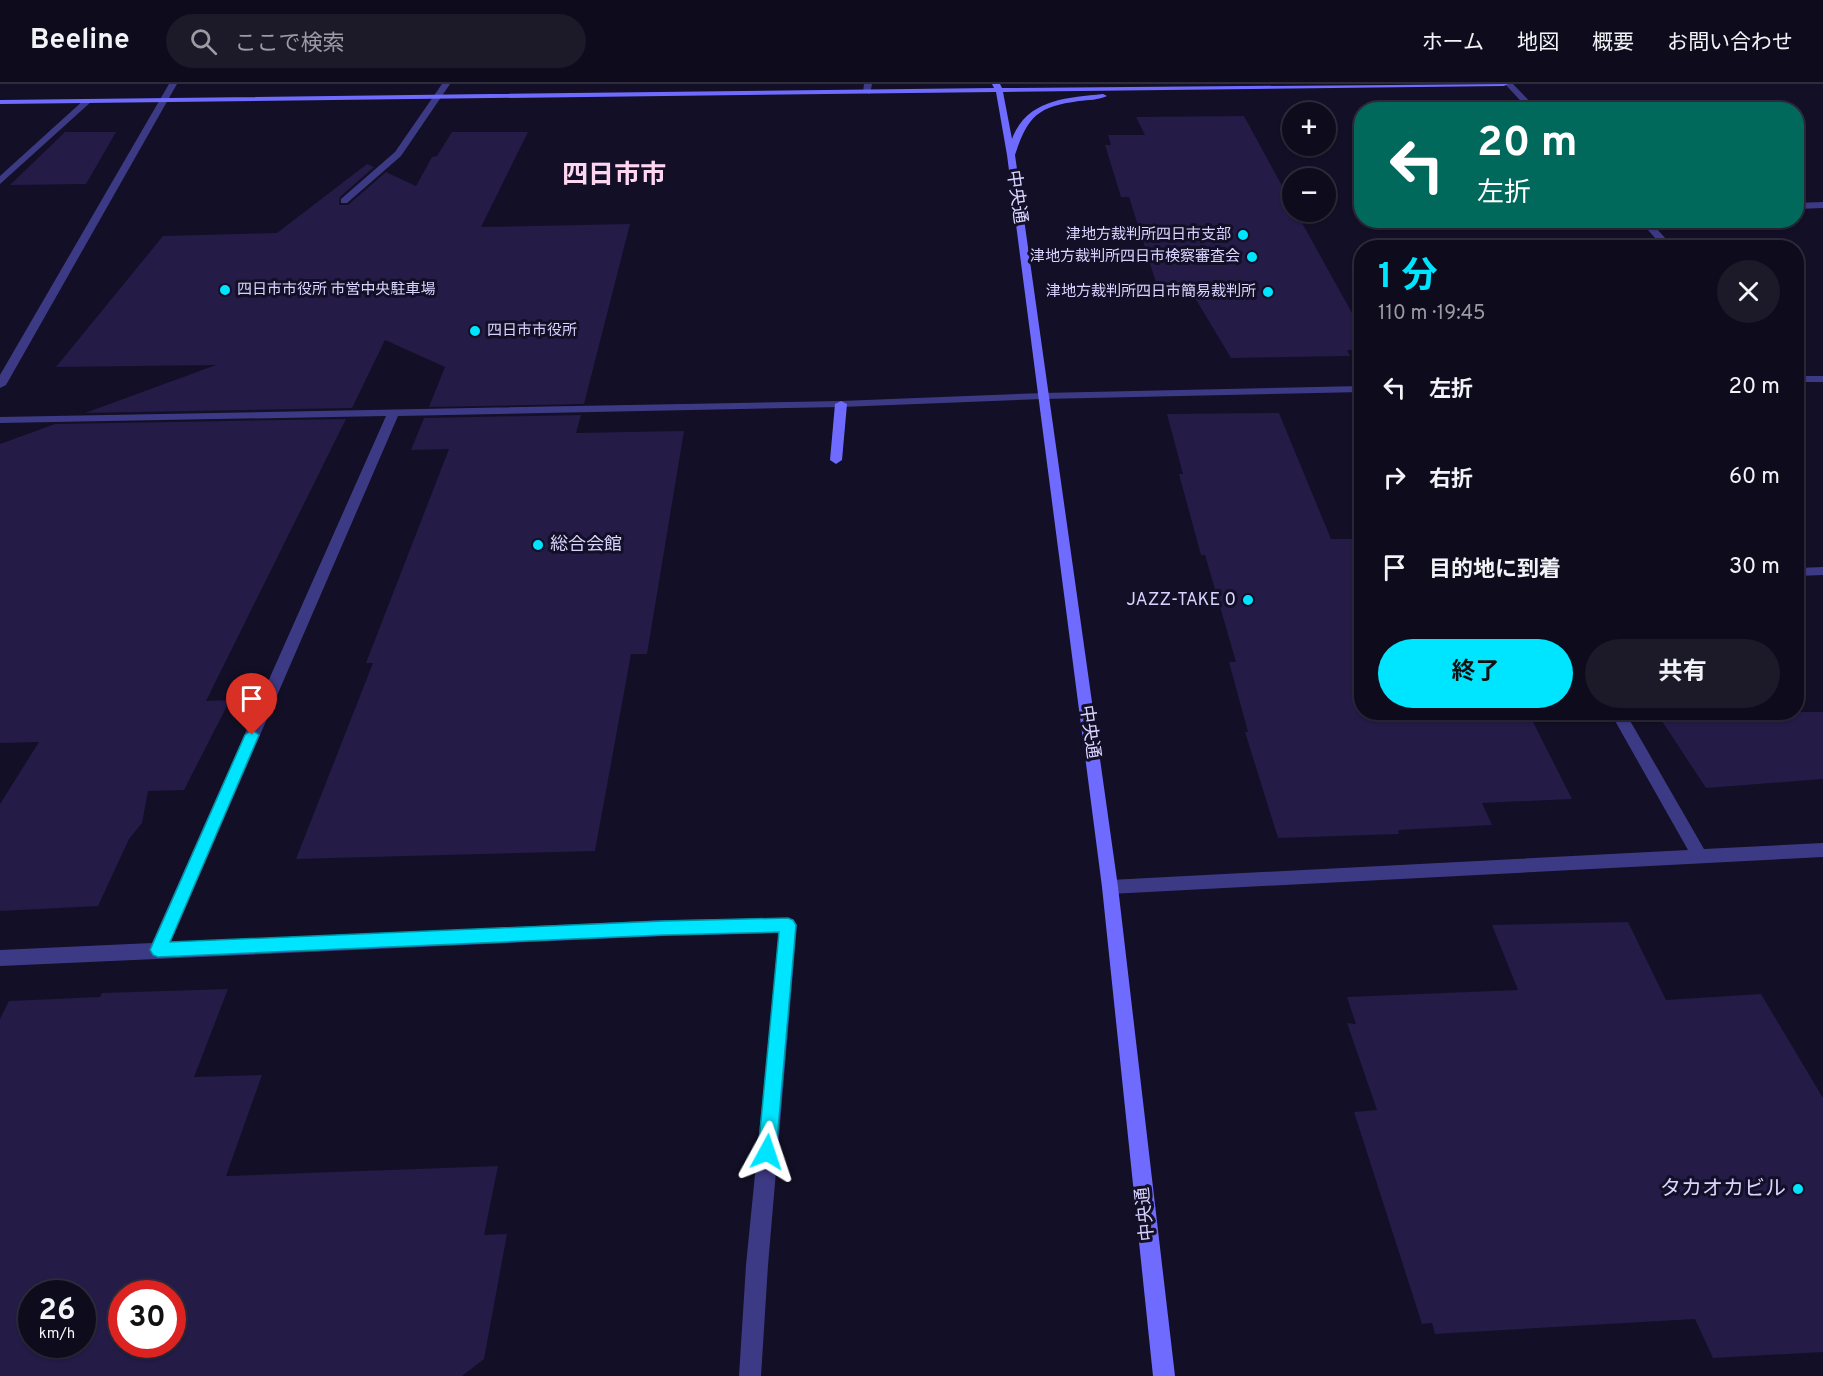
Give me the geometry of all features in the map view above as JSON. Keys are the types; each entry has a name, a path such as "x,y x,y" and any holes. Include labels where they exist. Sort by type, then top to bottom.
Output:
{"street":[{"path":"0,385 174,84"},
{"path":"344,201 398,154 446,84"},
{"path":"0,102 868,88 1504,84"},
{"path":"1509,84 1526,102"},
{"name":"中央通","path":"997,87 1011,155 1110,887 1164,1376"},
{"path":"1011,155 1027,119 1052,106 1132,92 1192,87"},
{"path":"0,181 88,101"},
{"path":"1804,206 1823,205"},
{"path":"1651,228 1662,240"},
{"path":"1804,377 1823,379"},
{"path":"0,420 842,404 1043,396 1354,389"},
{"path":"836,460 842,404"},
{"path":"158,950 393,414"},
{"path":"1804,572 1823,571"},
{"path":"1622,720 1699,855"},
{"path":"1110,887 1823,850"},
{"path":"0,958 653,928 788,925 757,1265 750,1376"}],"building":[{"path":"1244,116 1282,186 1282,222 1302,222 1354,317 1354,350 1347,350 1350,356 1231,358 1189,288 1158,289 1129,197 1121,197 1105,145 1111,145 1108,135 1145,135 1136,117"},
{"path":"65,132 116,132 86,184 10,185"},
{"path":"452,132 528,132 481,227 630,224 584,404 429,407 445,367 385,340 352,408 85,413 216,365 56,367 163,236 277,233 367,164 374,167 340,197 339,205 348,205 386,172 416,186 432,157 437,156"},
{"path":"1279,413 1331,539 1354,539 1354,720 1532,720 1572,799 1482,803 1492,825 1398,830 1399,834 1278,838 1245,732 1248,732 1229,662 1236,662 1205,555 1201,555 1179,474 1183,474 1167,414"},
{"path":"581,415 576,433 684,431 647,654 631,654 595,851 296,859 373,663 366,663 449,449 411,450 424,418"},
{"path":"346,419 206,701 230,700 184,790 148,791 142,823 129,839 98,906 0,911 0,804 39,742 0,743 0,444 55,424"},
{"path":"1804,712 1823,712 1823,779 1706,788 1661,720 1804,720"},
{"path":"1628,922 1666,1000 1761,994 1823,1098 1823,1352 1713,1358 1695,1319 1435,1334 1432,1323 1422,1324 1354,1112 1377,1110 1347,1023 1356,1024 1347,997 1518,990 1492,925"},
{"path":"228,989 194,1077 262,1075 226,1176 498,1166 484,1235 507,1234 484,1359 462,1376 0,1376 0,1019 9,1001 100,997 102,993"}],"place":[{"name":"津地方裁判所四日市支部","path":"1243,235"},
{"name":"津地方裁判所四日市検察審査会","path":"1252,257"},
{"name":"四日市市役所 市営中央駐車場","path":"225,290"},
{"name":"津地方裁判所四日市簡易裁判所","path":"1268,292"},
{"name":"四日市市役所","path":"475,331"},
{"name":"総合会館","path":"538,545"},
{"name":"JAZZ-TAKE 0","path":"1248,600"},
{"name":"タカオカビル","path":"1798,1189"}],"district":[{"name":"四日市市","path":"614,176"}],"route":[{"path":"252,735 158,950 664,928 788,925 767,1152"}]}
